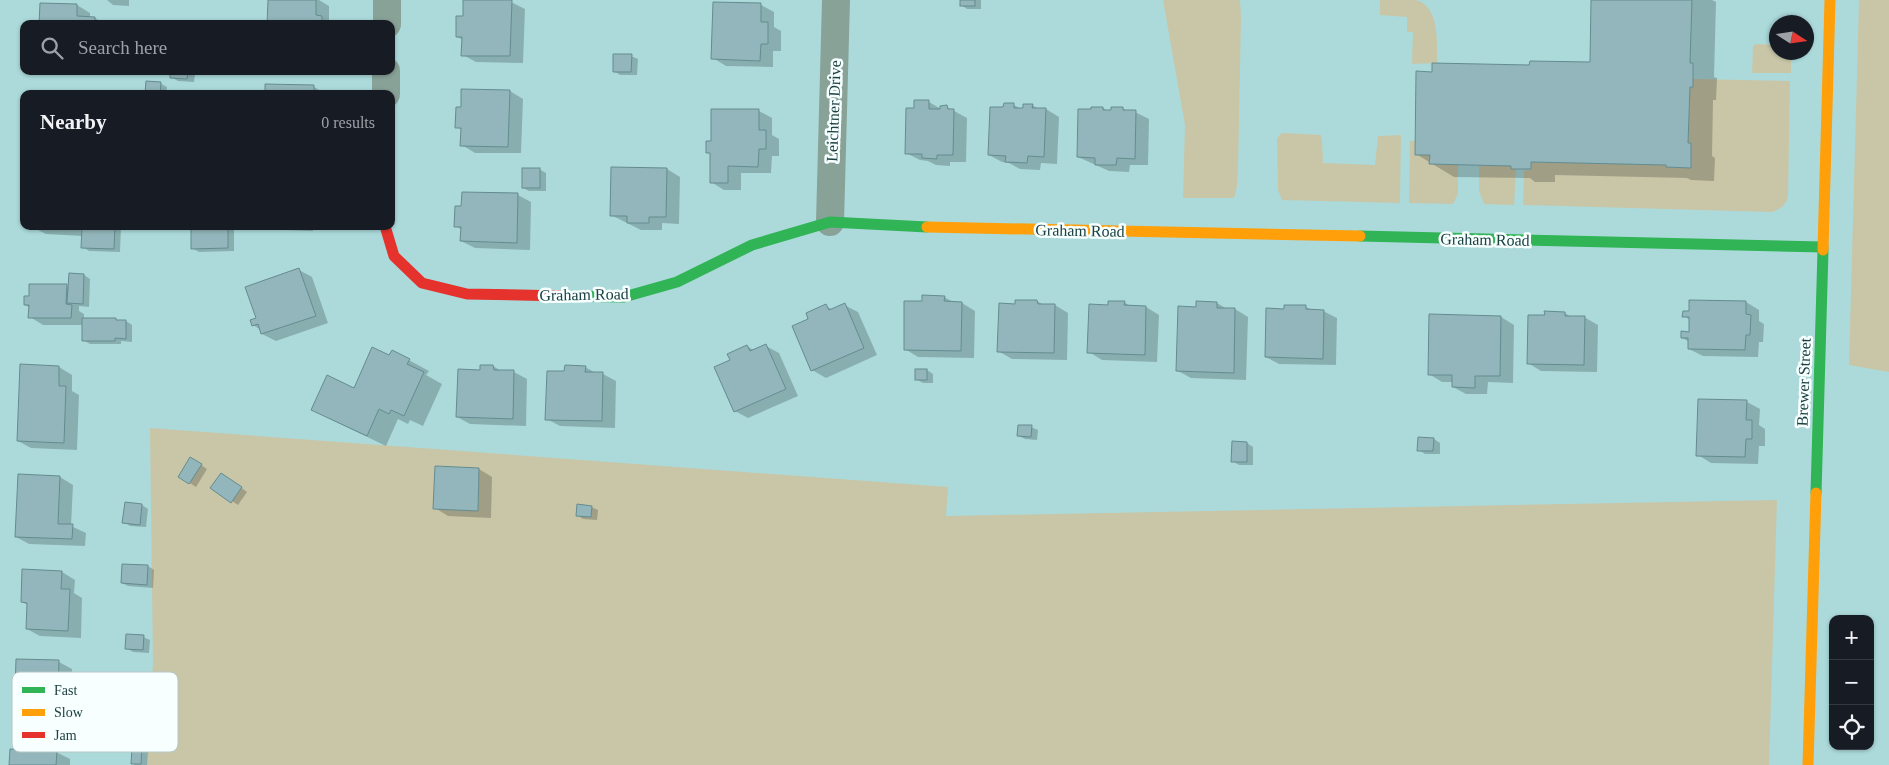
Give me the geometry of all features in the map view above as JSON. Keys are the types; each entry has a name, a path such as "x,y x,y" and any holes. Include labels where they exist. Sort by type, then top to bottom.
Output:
{"street":[{"path":"387,0 387,20"},
{"name":"Leichtner Drive","path":"830,222 836,0"},
{"name":"Brewer Street","path":"1808,765 1830,0"},
{"path":"386,75 386,90"},
{"name":"Graham Road","path":"386,230 394,256 422,283 467,294 624,297 677,282 752,245 830,222 902,226 1823,247"}],"shaded area":[{"path":"1163,0 1240,0 1238,169 1234,198 1183,198 1185,125"},
{"path":"1380,0 1416,0 1424,4 1429,10 1436,27 1437,63 1412,64 1413,32 1407,32 1407,17 1380,15"},
{"path":"1859,0 1889,0 1889,372 1849,365"},
{"path":"1756,44 1769,45 1769,60 1791,60 1791,73 1752,73 1753,46"},
{"path":"1693,79 1790,81 1788,196 1785,204 1780,208 1772,212 1523,205 1524,171 1531,169 1531,162 1666,165 1666,167 1691,168 1691,143 1688,143 1690,87 1693,87"},
{"path":"1282,133 1321,135 1323,163 1375,165 1378,136 1401,135 1400,203 1282,200 1278,190 1277,138"},
{"path":"1410,141 1415,141 1415,155 1430,155 1429,164 1458,164 1458,194 1453,204 1409,203"},
{"path":"1479,165 1511,166 1511,169 1516,169 1514,205 1484,204 1479,191"},
{"path":"150,428 948,487 946,516 1777,500 1769,765 147,765 148,752 178,752 178,672 152,672"}],"building":[{"path":"268,0 316,0 316,15 322,16 322,20 267,20"},
{"path":"463,0 512,0 510,56 461,56 462,37 456,37 456,16 463,16"},
{"path":"960,0 975,0 975,6 960,6"},
{"path":"1591,0 1692,0 1690,63 1693,63 1693,87 1690,87 1688,143 1691,143 1691,168 1666,167 1666,165 1531,162 1531,169 1511,169 1511,166 1429,164 1430,155 1415,155 1416,71 1432,72 1432,63 1529,65 1530,61 1590,62"},
{"path":"713,2 761,3 761,22 768,22 768,44 761,44 760,61 711,59"},
{"path":"40,3 77,4 77,16 95,17 95,20 39,20"},
{"path":"613,54 632,54 631,72 613,72"},
{"path":"170,75 188,75 187,79 170,78"},
{"path":"146,81 161,82 160,90 145,90"},
{"path":"265,84 314,85 314,90 265,90"},
{"path":"461,89 510,90 508,147 460,146 461,128 455,128 456,107 461,107"},
{"path":"914,100 929,100 929,109 940,109 940,106 947,105 948,109 954,109 953,155 937,155 937,159 922,158 922,154 905,154 906,108 914,108"},
{"path":"1004,103 1014,103 1014,108 1023,108 1023,104 1033,104 1032,108 1046,108 1044,157 1028,156 1027,163 1005,162 1006,156 988,155 990,107 1003,107"},
{"path":"1091,107 1103,107 1103,110 1111,110 1111,107 1123,107 1123,110 1136,110 1135,159 1117,158 1116,165 1095,165 1095,158 1077,157 1078,109 1091,109"},
{"path":"711,109 759,109 759,130 766,130 766,149 759,149 758,167 728,166 728,183 710,183 710,153 706,153 706,141 711,141"},
{"path":"611,167 667,168 666,217 649,217 649,223 627,223 627,216 610,216"},
{"path":"522,168 540,168 540,188 522,188"},
{"path":"462,192 518,193 517,243 460,241 461,227 454,227 455,206 461,206"},
{"path":"82,230 115,230 114,249 81,248"},
{"path":"191,230 228,230 228,248 191,249"},
{"path":"299,268 316,316 261,334 258,324 252,326 250,320 256,318 245,287"},
{"path":"69,273 84,274 83,304 67,303"},
{"path":"29,284 67,284 66,304 72,305 71,318 28,318 29,305 24,305 24,296 29,296"},
{"path":"922,295 945,296 944,301 962,302 961,351 904,350 904,301 922,301"},
{"path":"1015,300 1037,300 1038,304 1055,304 1054,353 997,352 999,303 1015,304"},
{"path":"1689,300 1746,301 1746,314 1751,315 1750,335 1746,335 1745,350 1688,349 1688,338 1681,338 1681,331 1689,332 1689,317 1682,317 1683,311 1689,311"},
{"path":"1108,301 1125,301 1124,305 1146,306 1145,355 1087,353 1089,304 1108,305"},
{"path":"1196,301 1217,302 1217,308 1235,308 1234,373 1176,371 1178,306 1196,307"},
{"path":"845,303 864,348 811,371 792,326 808,319 806,313 826,304 829,310"},
{"path":"1284,305 1306,305 1306,309 1324,310 1323,359 1265,357 1266,308 1284,309"},
{"path":"1544,311 1565,312 1565,316 1585,316 1584,365 1527,364 1528,315 1545,315"},
{"path":"1429,314 1501,316 1500,376 1475,376 1475,388 1452,387 1452,375 1428,375"},
{"path":"82,318 116,318 116,320 126,320 126,339 82,341"},
{"path":"766,344 786,389 734,412 714,367 730,360 727,354 747,345 750,351"},
{"path":"372,347 389,355 392,350 410,359 407,364 424,372 404,416 391,410 389,414 379,409 367,436 311,410 327,375 354,388"},
{"path":"20,364 59,366 59,386 66,386 64,443 17,441"},
{"path":"480,365 493,365 494,370 514,370 513,419 456,417 458,369 480,370"},
{"path":"565,365 586,366 585,372 603,372 602,421 545,420 547,371 564,371"},
{"path":"915,369 927,369 927,380 915,380"},
{"path":"1698,399 1747,400 1746,420 1752,420 1752,439 1746,439 1745,457 1696,456"},
{"path":"1018,425 1032,425 1031,437 1017,436"},
{"path":"1418,437 1434,438 1433,451 1417,451"},
{"path":"1232,441 1247,442 1247,462 1231,462"},
{"path":"190,457 202,464 189,484 178,477"},
{"path":"435,466 479,468 478,511 433,509"},
{"path":"221,473 242,487 231,503 210,488"},
{"path":"18,474 60,476 58,524 73,524 72,539 15,537"},
{"path":"125,502 142,504 140,525 122,523"},
{"path":"577,504 592,506 591,517 576,516"},
{"path":"122,564 148,565 147,585 121,583"},
{"path":"22,569 62,571 61,589 70,589 68,631 26,629 27,603 21,602"},
{"path":"126,634 144,635 143,650 125,649"},
{"path":"16,659 59,660 59,672 16,672"},
{"path":"10,749 12,749 12,752 57,752 56,765 9,765"},
{"path":"132,752 142,752 141,764 131,764"}],"traffic: fast":[{"path":"566,296 624,297 677,282 752,245 830,222 927,227"},
{"path":"1360,236 1823,247"},
{"path":"1816,493 1823,250"}],"traffic: slow":[{"path":"1823,250 1830,0"},
{"path":"927,227 1360,236"},
{"path":"1808,765 1816,493"}],"traffic: jam":[{"path":"386,230 394,256 422,283 467,294 566,296"}]}
